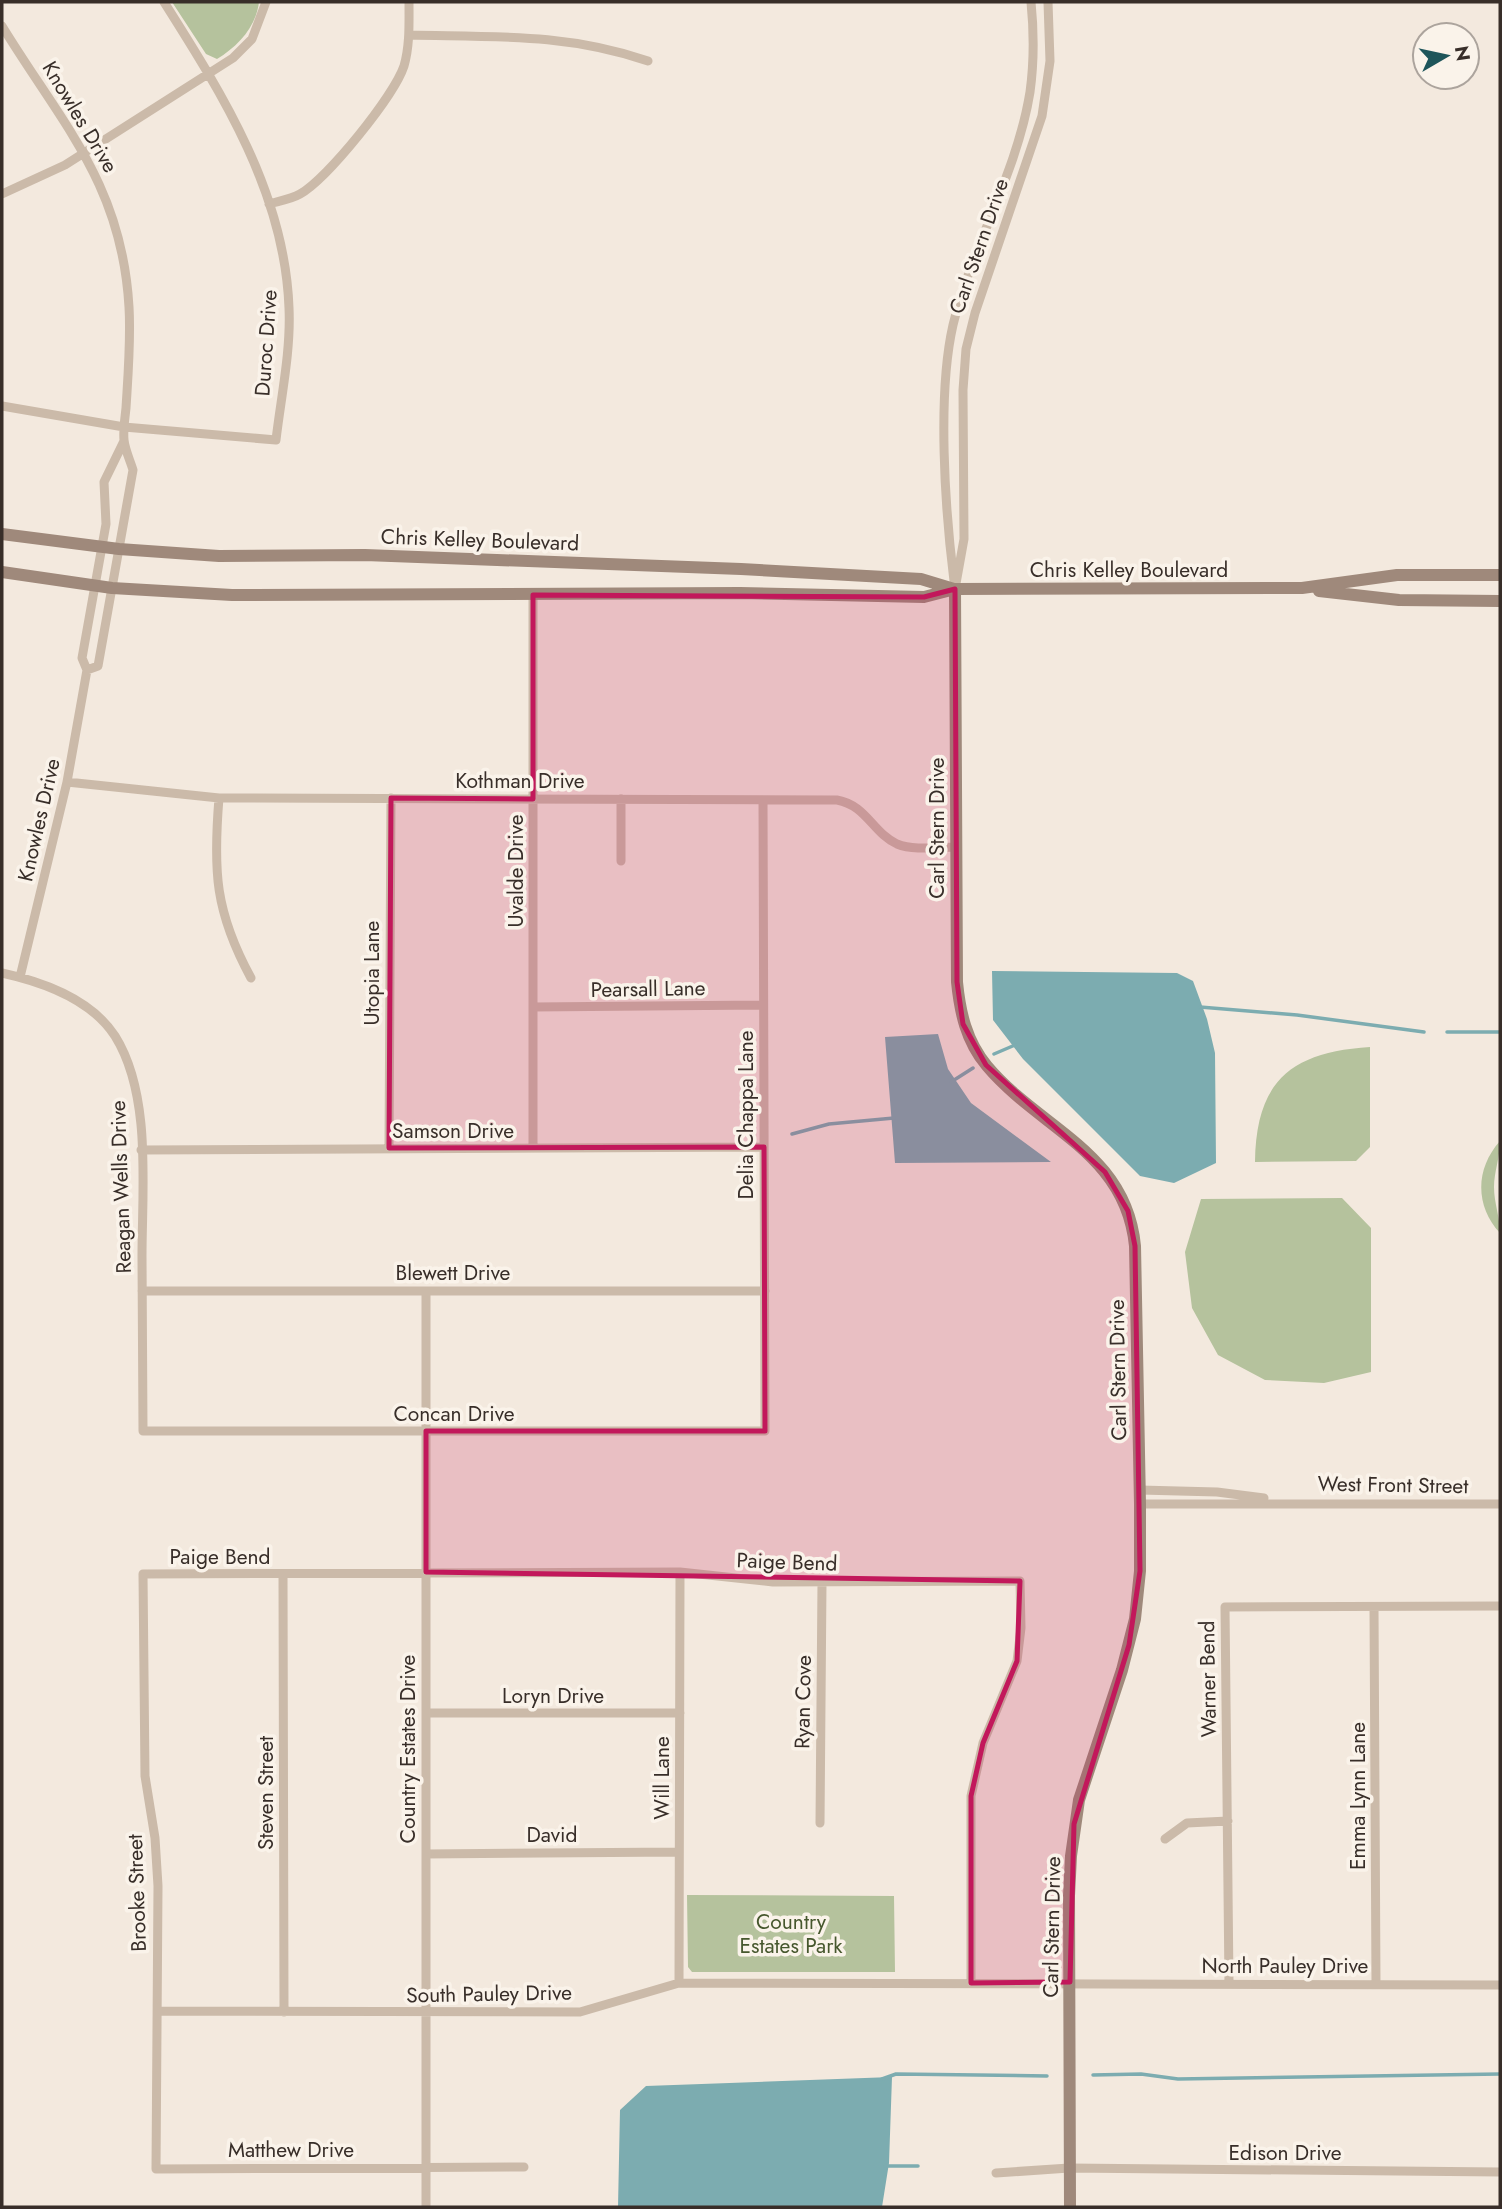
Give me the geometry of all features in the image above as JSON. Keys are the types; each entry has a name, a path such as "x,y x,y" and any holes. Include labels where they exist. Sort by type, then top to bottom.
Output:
{"main road":[{"name":"Chris Kelley Boulevard","path":"2,534 119,549 219,556 365,555 740,569 920,579 955,589"},
{"name":"Chris Kelley Boulevard","path":"2,572 113,588 232,595 740,593 923,597 955,589 1302,588 1399,600 1500,601"},
{"name":"Chris Kelley Boulevard","path":"1302,588 1397,575 1500,575"},
{"name":"Carl Stern Drive","path":"955,589 957,982 964,1024 970,1038 996,1075 1105,1172 1122,1197 1131,1221 1135,1246 1140,1571 1135,1619 1126,1658 1079,1800 1074,1824 1069,1896 1070,2207"}],"street":[{"name":"Duroc Drive","path":"2,406 124,426 276,440 290,312 284,255 269,204 239,125 164,2"},
{"path":"2,194 65,165 233,58 252,38 266,2"},
{"path":"269,204 299,194 335,163 387,94 404,67 410,35 409,2"},
{"name":"Carl Stern Drive","path":"955,589 948,539 947,362 961,299 1026,114 1032,67 1031,2"},
{"name":"Carl Stern Drive","path":"955,589 964,539 963,390 966,349 975,313 1040,124 1050,61 1048,2"},
{"name":"Knowles Drive","path":"2,26 85,152 101,183 117,231 125,267 130,317 124,441 133,470 98,666 87,670"},
{"path":"410,35 558,39 613,49 648,61"},
{"name":"Knowles Drive","path":"20,977 67,782 87,670 82,658 106,524 104,482 124,441"},
{"name":"Uvalde Drive","path":"533,595 534,1148"},
{"name":"Kothman Drive","path":"67,782 219,797 848,802 896,843 912,847 957,847"},
{"path":"219,797 216,831 218,898 234,946 251,978"},
{"name":"Utopia Lane","path":"389,1149 391,798"},
{"path":"621,799 621,861"},
{"name":"Delia Chappa Lane","path":"762,800 765,1431"},
{"name":"Reagan Wells Drive","path":"2,973 20,977 75,999 114,1034 128,1061 136,1090 141,1150 143,1431"},
{"name":"Pearsall Lane","path":"533,1007 763,1005"},
{"name":"Samson Drive","path":"141,1150 764,1147"},
{"name":"Blewett Drive","path":"142,1291 765,1291"},
{"name":"Country Estates Drive","path":"426,1291 426,2207"},
{"name":"Concan Drive","path":"143,1431 765,1431"},
{"name":"West Front Street","path":"1140,1490 1217,1492 1286,1502"},
{"name":"West Front Street","path":"1140,1504 1500,1504"},
{"name":"Paige Bend","path":"143,1574 680,1572 773,1582 1020,1581 1021,1628 1017,1661 983,1743 971,1796 971,1983"},
{"name":"Will Lane","path":"679,1983 680,1572"},
{"name":"Brooke Street","path":"143,1574 144,1763 157,1859 156,2169"},
{"name":"Steven Street","path":"283,1574 284,2012"},
{"name":"Ryan Cove","path":"820,1823 822,1582"},
{"name":"Warner Bend","path":"1229,1983 1225,1607 1500,1606"},
{"name":"Emma Lynn Lane","path":"1374,1607 1376,1984"},
{"name":"Loryn Drive","path":"426,1713 680,1713"},
{"path":"1165,1839 1187,1823 1227,1821"},
{"name":"David","path":"426,1854 679,1852"},
{"name":"South Pauley Drive","path":"157,2011 580,2012 679,1983 1070,1982"},
{"name":"North Pauley Drive","path":"1070,1982 1500,1985"},
{"name":"Matthew Drive","path":"156,2169 524,2167"},
{"name":"Edison Drive","path":"996,2173 1069,2168 1500,2172"}],"highlighted area":[{"path":"955,589 957,982 963,1024 986,1065 1105,1172 1128,1211 1135,1246 1140,1571 1129,1645 1074,1824 1070,1982 971,1983 971,1796 983,1743 1017,1661 1020,1581 426,1572 426,1431 765,1431 764,1147 389,1148 391,798 533,799 533,595 924,597"}],"green space":[{"path":"172,2 259,2 254,20 245,35 217,59 206,54"},
{"path":"1370,1047 1370,1147 1356,1161 1255,1162 1262,1110 1271,1091 1284,1076 1300,1064 1319,1056"},
{"path":"1500,1141 1494,1187 1500,1233 1486,1211 1481,1187 1486,1163"},
{"path":"1342,1198 1371,1228 1371,1372 1324,1383 1265,1380 1218,1355 1192,1308 1185,1252 1201,1199"},
{"name":"Country Estates Park","path":"687,1895 894,1896 895,1972 692,1972 688,1967"}],"water":[{"path":"992,971 1177,973 1193,981 1207,1019 1215,1053 1216,1163 1174,1183 1140,1176 1023,1059 993,1020"},
{"path":"938,1034 948,1069 971,1103 1051,1162 895,1163 885,1037"},
{"path":"892,2077 889,2163 882,2207 618,2207 620,2110 646,2086"}],"waterway":[{"path":"1200,1007 1297,1015 1424,1032"},
{"path":"1447,1032 1500,1032"},
{"path":"994,1054 1015,1045"},
{"path":"951,1082 973,1068"},
{"path":"792,1134 829,1124 894,1118"},
{"path":"882,2079 896,2074 1047,2076"},
{"path":"1093,2075 1141,2074 1178,2079 1500,2074"},
{"path":"885,2166 918,2166"}]}
